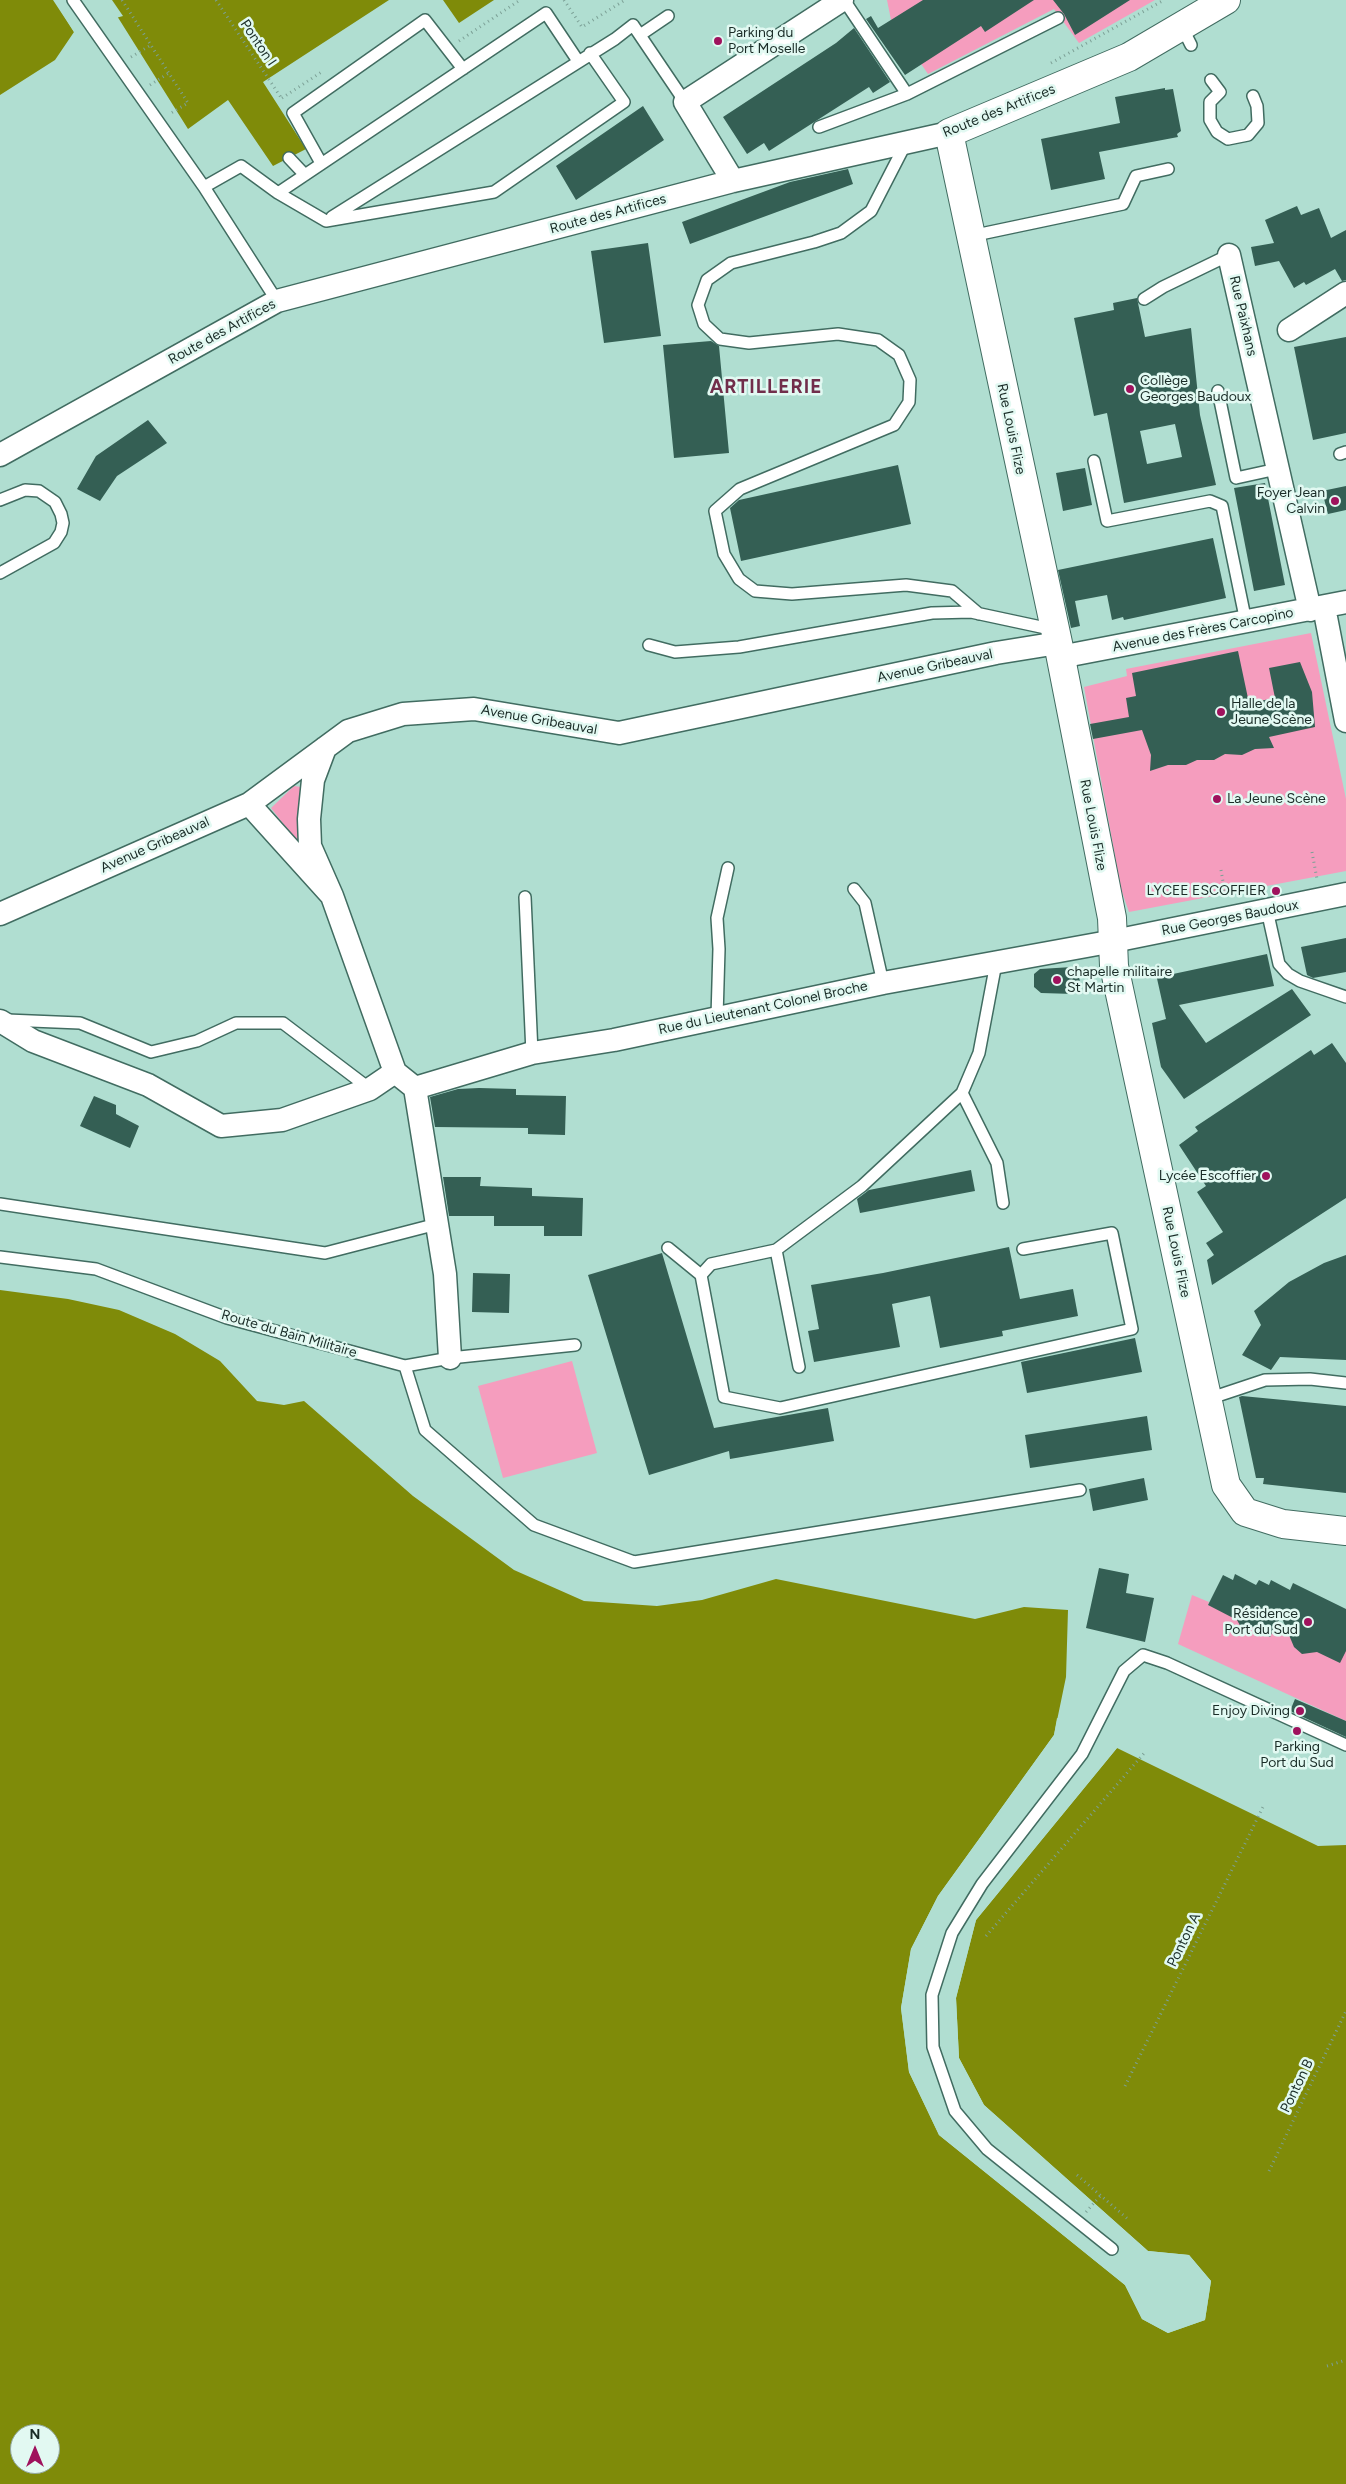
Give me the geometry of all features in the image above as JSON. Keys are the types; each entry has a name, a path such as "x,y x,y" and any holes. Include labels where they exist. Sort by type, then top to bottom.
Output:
{"street":[{"path":"734,181 685,102 843,0"},
{"name":"Route des Artifices","path":"0,455 277,301 734,181 948,133 1129,57 1187,36 1226,0"},
{"name":"Rue Louis Flize","path":"948,133 1057,643 1113,930 1114,966 1226,1485 1245,1512 1283,1524 1346,1531"},
{"name":"Rue Paixhans","path":"1229,255 1278,469 1346,721"},
{"path":"1289,330 1346,293"},
{"name":"Avenue des Frères Carcopino","path":"1057,643 1246,622 1346,602"},
{"name":"Avenue Gribeauval","path":"0,914 249,804 348,731 403,714 474,709 619,733 996,653 1057,643"},
{"path":"325,748 312,788 309,819 310,846 332,896 395,1072 415,1088 445,1274 450,1358"},
{"path":"249,804 332,896"},
{"name":"Rue Georges Baudoux","path":"1113,930 1124,930 1346,887"},
{"name":"Rue Georges Baudoux","path":"1113,930 1267,910 1346,894"},
{"name":"Rue du Lieutenant Colonel Broche","path":"415,1088 532,1053 614,1040 883,983 996,963 1113,930"},
{"path":"0,1020 34,1041 148,1085 221,1126 282,1120 370,1089 395,1072"}],"lane":[{"path":"73,0 204,187 277,301"},
{"path":"843,0 907,94"},
{"path":"278,193 546,13 578,61"},
{"path":"640,35 668,16"},
{"path":"819,127 907,94 1058,18"},
{"path":"321,163 292,113 425,20 463,69"},
{"path":"326,221 633,24 685,102"},
{"path":"204,187 241,166 278,193 326,221 494,192 624,102 590,53"},
{"path":"1211,80 1220,92 1210,102 1210,120 1216,132 1228,139 1248,135 1258,123 1257,106 1253,96"},
{"path":"906,143 871,211 841,233 814,242 731,263 707,280 698,305 704,324 720,339 750,343 838,334 878,340 899,355 910,380 909,402 894,424 740,489 715,511 724,554 739,579 756,590 792,594 906,585 952,591 979,614"},
{"path":"289,158 305,175"},
{"path":"969,236 1123,204 1136,176 1168,169"},
{"path":"1144,299 1163,287 1229,255"},
{"path":"1218,391 1236,478 1278,469"},
{"path":"1094,461 1107,521 1210,500 1222,506 1246,622"},
{"path":"0,500 25,490 39,491 55,502 63,523 61,532 54,543 0,573"},
{"path":"649,645 675,652 739,647 932,613 971,612 1057,643"},
{"path":"717,1017 719,949 717,918 728,868"},
{"path":"854,889 865,903 883,983"},
{"path":"525,897 532,1053"},
{"path":"1267,910 1279,964 1288,974 1300,981 1346,997"},
{"path":"701,1275 711,1264 776,1250 862,1186 962,1093 980,1053 996,963"},
{"path":"0,1020 80,1023 151,1052 197,1041 236,1023 283,1023 370,1089"},
{"path":"962,1093 997,1163 1003,1202"},
{"path":"0,1204 325,1253 437,1224"},
{"path":"668,1248 701,1275 724,1397 780,1408 1132,1329 1112,1233 1022,1249"},
{"path":"776,1250 798,1367"},
{"name":"Route du Bain Militaire","path":"0,1257 96,1269 227,1318 405,1366 450,1358 575,1345"},
{"path":"405,1366 425,1430 534,1525 634,1562 1080,1490"},
{"path":"1208,1399 1265,1380 1310,1379 1346,1383"},
{"path":"1112,2249 987,2149 955,2111 932,2047 932,1995 952,1933 982,1884 1082,1754 1124,1670 1143,1655 1167,1662 1346,1745"}],"path":[{"path":"122,0 188,103"},
{"name":"Ponton I","path":"216,0 282,98"},
{"path":"564,0 582,27 625,0"},
{"path":"1043,68 1164,0"},
{"path":"117,65 151,45"},
{"path":"137,93 169,73"},
{"path":"1312,852 1319,892"},
{"path":"1221,870 1227,910"},
{"path":"986,1936 1146,1751"},
{"name":"Ponton A","path":"1125,2086 1264,1805"},
{"name":"Ponton B","path":"1268,2171 1346,2011"},
{"path":"1077,2175 1129,2220"},
{"path":"1078,2222 1101,2195"},
{"path":"1327,2366 1346,2360"}],"shaded area":[{"path":"0,0 54,0 74,32 55,60 0,95"},
{"path":"107,0 389,0 263,82 306,149 273,166 228,100 188,129"},
{"path":"443,0 494,0 459,23"},
{"path":"887,0 1155,0 1079,43 1054,9 928,74 891,20"},
{"name":"La Jeune Scène","path":"1311,633 1346,799 1346,871 1129,912 1121,889 1084,687 1127,676 1126,669"},
{"path":"294,786 301,787 312,861 271,808"},
{"path":"0,1290 68,1299 119,1310 175,1334 220,1361 257,1401 284,1405 304,1401 413,1496 514,1570 584,1601 657,1606 702,1600 776,1579 975,1619 1024,1607 1068,1610 1066,1677 1054,1735 938,1896 911,1949 901,2008 909,2072 939,2135 1125,2285 1142,2319 1168,2333 1205,2320 1211,2281 1189,2255 1148,2251 984,2105 959,2058 956,1998 976,1920 1117,1748 1318,1846 1346,1845 1346,2484 0,2484"},
{"path":"572,1361 597,1453 503,1478 478,1386"},
{"path":"1192,1595 1209,1602 1208,1605 1346,1650 1346,1721 1178,1644"}],"pier":[{"path":"53,0 57,0 76,31 74,32"},
{"path":"105,0 112,0 123,16 116,18"},
{"path":"1057,1718 1060,1719 1056,1737 940,1897 913,1949 904,2008 912,2071 941,2134 1127,2283 1144,2317 1169,2330 1202,2319 1209,2282 1187,2258 1147,2253 982,2107 957,2059 954,1998 974,1918 1115,1747 1117,1748 976,1920 956,1998 959,2058 984,2105 1148,2251 1189,2255 1211,2281 1205,2320 1168,2333 1142,2319 1125,2285 939,2135 909,2072 901,2008 911,1949 938,1896 1054,1735"}],"building":[{"path":"923,0 1034,0 985,32 981,26 905,75 866,19 871,16 878,28"},
{"path":"1053,0 1130,0 1075,35 1064,14"},
{"path":"854,28 890,82 873,93 869,87 769,151 764,143 747,154 723,117 836,43"},
{"path":"1165,88 1165,90 1173,89 1181,131 1177,134 1178,137 1099,152 1105,179 1051,190 1041,139 1120,123 1115,97"},
{"path":"643,106 664,140 576,200 556,166"},
{"path":"848,169 853,184 690,244 682,222 790,182"},
{"path":"1297,206 1301,215 1319,208 1331,238 1346,230 1346,280 1342,281 1335,269 1306,285 1304,282 1294,288 1279,261 1255,266 1251,247 1274,243 1265,220"},
{"path":"648,243 661,336 604,343 591,251"},
{"path":"1137,298 1145,337 1191,328 1200,415 1216,485 1124,503 1107,413 1094,416 1074,318 1114,310 1113,303","holes":["1175,424 1182,457 1147,464 1140,431"]},
{"path":"1346,337 1346,433 1313,440 1294,347"},
{"path":"711,341 719,346 729,453 674,458 663,345"},
{"path":"148,420 167,443 117,476 100,501 77,489 96,456"},
{"path":"898,465 911,524 741,561 730,508 739,500"},
{"path":"1085,468 1092,505 1063,511 1056,473"},
{"path":"1265,483 1285,585 1254,591 1234,488"},
{"name":"Foyer Jean Calvin","path":"1346,486 1346,510 1328,514 1322,491"},
{"path":"1213,538 1226,598 1124,620 1123,617 1112,620 1107,595 1075,601 1080,626 1071,628 1058,570"},
{"name":"Halle de la Jeune Scène","path":"1238,651 1249,703 1275,698 1269,668 1300,662 1312,692 1315,727 1269,737 1274,748 1255,749 1242,755 1225,754 1214,760 1197,760 1186,765 1168,765 1150,771 1151,755 1142,730 1093,739 1090,724 1129,717 1126,698 1136,696 1132,673"},
{"path":"1346,938 1346,972 1313,978 1307,975 1301,947"},
{"path":"1267,954 1274,986 1179,1005 1206,1043 1292,989 1311,1015 1184,1099 1161,1067 1152,1023 1166,1019 1156,974 1159,977"},
{"name":"chapelle militaire St Martin","path":"1072,967 1079,970 1080,988 1074,994 1041,993 1034,987 1034,974 1040,969"},
{"path":"1332,1043 1346,1063 1346,1198 1212,1285 1207,1260 1214,1255 1206,1243 1223,1232 1197,1192 1206,1186 1179,1145 1198,1131 1195,1127 1311,1050 1314,1055"},
{"path":"458,1089 516,1089 516,1095 566,1096 565,1135 528,1134 528,1128 435,1127 430,1097"},
{"path":"94,1096 116,1105 116,1114 139,1126 130,1148 80,1126"},
{"path":"971,1170 975,1191 860,1213 857,1199 869,1190"},
{"path":"443,1177 481,1177 480,1186 532,1188 532,1196 583,1198 582,1236 544,1236 544,1226 494,1226 494,1216 449,1216"},
{"path":"1009,1247 1020,1299 1073,1289 1078,1316 1002,1331 1003,1336 940,1348 930,1296 892,1304 900,1347 814,1362 808,1331 819,1329 811,1285 883,1273"},
{"path":"662,1253 714,1428 828,1408 834,1441 730,1459 729,1451 649,1475 588,1275"},
{"path":"1346,1255 1346,1360 1280,1357 1271,1370 1242,1355 1261,1325 1254,1311 1289,1282 1324,1263"},
{"path":"473,1273 510,1274 509,1313 472,1312"},
{"path":"1135,1338 1142,1372 1027,1393 1021,1362"},
{"path":"1239,1397 1346,1406 1346,1493 1263,1484 1264,1478 1256,1478"},
{"path":"1147,1416 1152,1450 1030,1468 1025,1435"},
{"path":"1144,1478 1148,1500 1093,1511 1089,1489"},
{"path":"1099,1568 1129,1574 1126,1593 1154,1598 1145,1642 1086,1628"},
{"path":"1235,1574 1256,1585 1259,1580 1269,1585 1271,1580 1290,1590 1293,1583 1346,1609 1346,1651 1340,1663 1317,1652 1302,1654 1294,1647 1281,1616 1270,1637 1252,1627 1242,1629 1237,1620 1208,1605 1223,1575 1233,1580"},
{"path":"1295,1699 1346,1721 1346,1737 1290,1711"}],"place":[{"name":"Parking du Port Moselle","path":"718,41"},
{"name":"Collège Georges Baudoux","path":"1130,389"},
{"name":"Foyer Jean Calvin","path":"1335,501"},
{"name":"Halle de la Jeune Scène","path":"1221,712"},
{"name":"La Jeune Scène","path":"1217,799"},
{"name":"LYCEE ESCOFFIER","path":"1276,891"},
{"name":"chapelle militaire St Martin","path":"1057,980"},
{"name":"Lycée Escoffier","path":"1266,1176"},
{"name":"Résidence Port du Sud","path":"1308,1622"},
{"name":"Enjoy Diving","path":"1300,1711"},
{"name":"Parking Port du Sud","path":"1297,1731"}],"district":[{"name":"ARTILLERIE","path":"766,387"}]}
